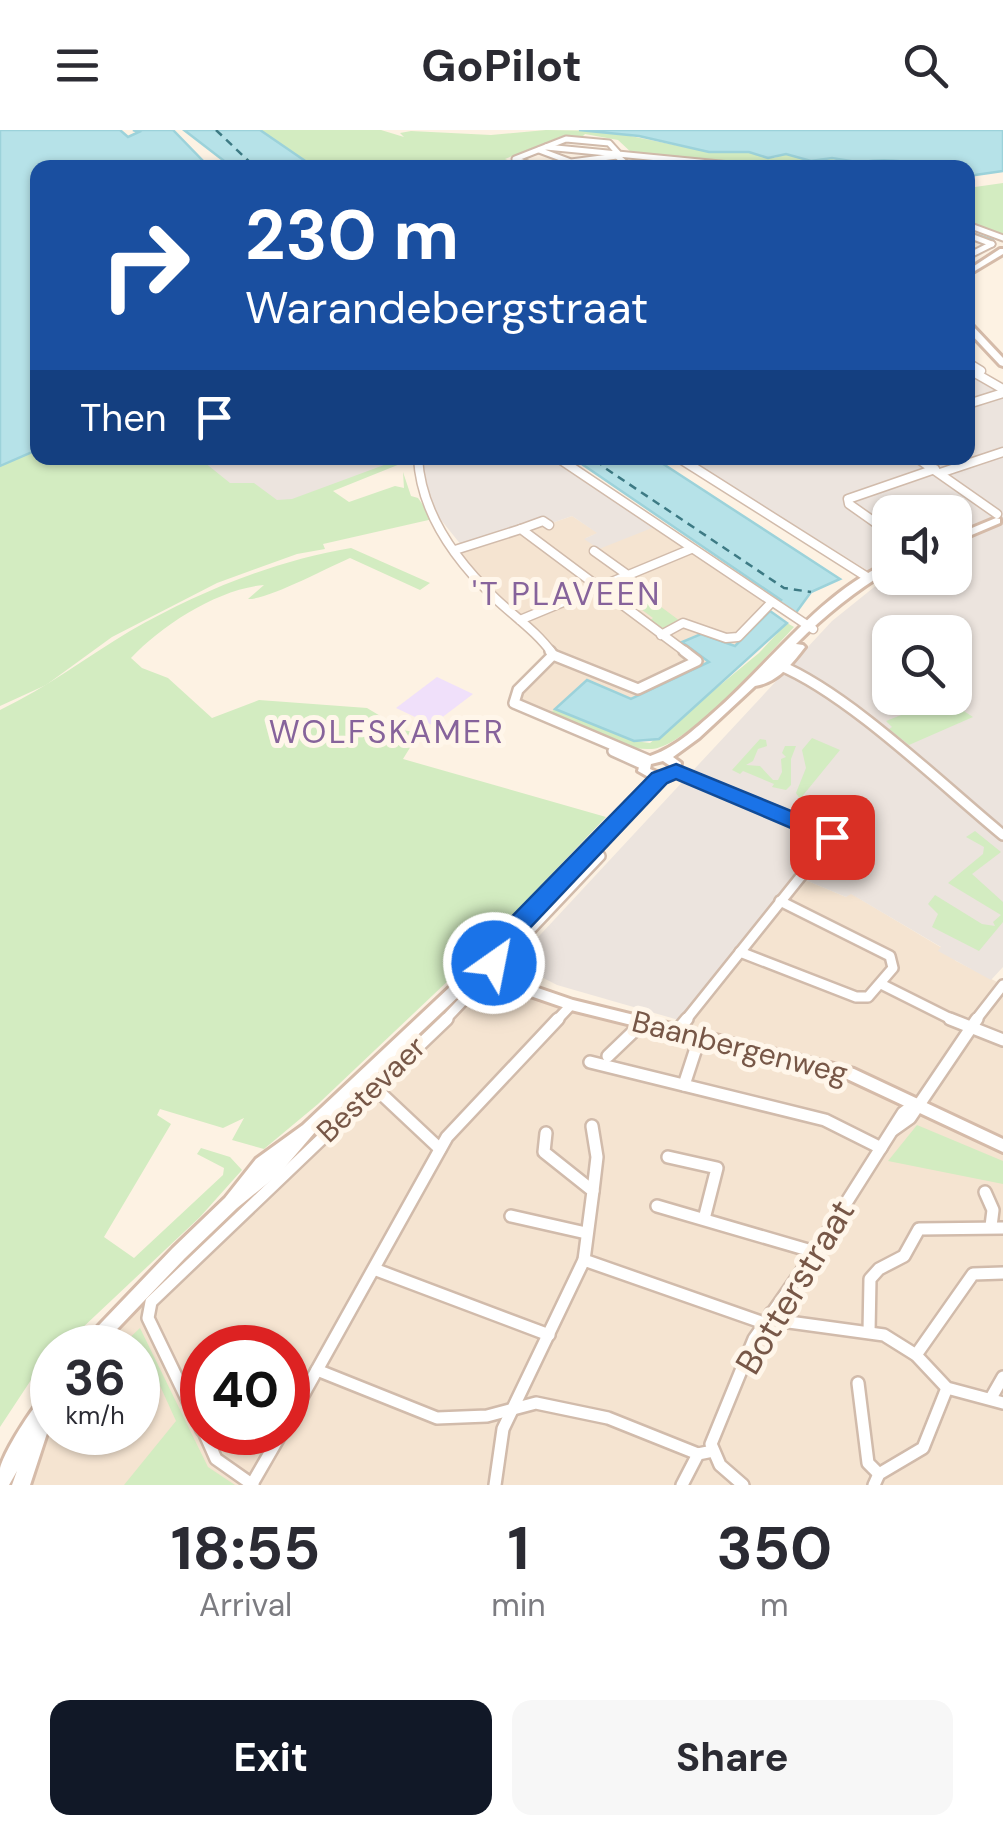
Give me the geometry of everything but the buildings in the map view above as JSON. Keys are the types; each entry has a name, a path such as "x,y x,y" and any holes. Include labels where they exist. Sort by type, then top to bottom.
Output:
{"street":[{"path":"543,148 564,160"},
{"path":"517,160 543,148 656,160"},
{"path":"598,160 617,155"},
{"path":"617,155 622,160"},
{"path":"975,228 1003,238"},
{"path":"975,238 992,244 975,252"},
{"path":"975,262 1003,249"},
{"path":"975,268 1003,249"},
{"path":"975,333 1003,363"},
{"path":"975,376 1003,391"},
{"path":"975,401 1003,391"},
{"path":"975,460 1003,452"},
{"path":"418,465 420,494 455,550 488,591 554,655 638,689 696,660 521,528"},
{"path":"568,465 811,627"},
{"path":"690,465 867,577"},
{"path":"928,465 1001,518 972,531"},
{"path":"872,521 848,504 848,499 958,465"},
{"path":"455,550 543,521 549,525"},
{"path":"520,620 692,549"},
{"path":"594,551 629,576"},
{"path":"554,655 518,690 514,702 650,769 671,763 692,747 836,600 872,574"},
{"path":"660,635 683,623 726,638 738,637 771,603"},
{"path":"777,664 803,675 1003,835"},
{"path":"650,769 671,763 834,835 677,1031"},
{"name":"Bestevaer","path":"180,1383 147,1314 156,1297 374,1088 488,971 593,858 632,806 650,769"},
{"name":"Bestevaer","path":"108,1325 231,1203 274,1170 310,1128 456,990 488,971 500,944 593,858"},
{"path":"740,952 856,997 868,998 893,968 890,956 780,901"},
{"name":"Baanbergenweg","path":"488,971 570,1005 849,1072 1003,1146"},
{"path":"880,984 970,1029 1003,1040"},
{"name":"Botterstraat","path":"713,1451 716,1429 768,1318 816,1252 893,1130 908,1121 915,1104 1003,985"},
{"path":"310,1383 447,1136 570,1005"},
{"path":"608,1056 638,1022"},
{"path":"684,1085 700,1036"},
{"path":"590,1062 825,1120 881,1148"},
{"path":"374,1088 440,1149"},
{"path":"495,1485 503,1429 584,1260 597,1157 592,1126"},
{"path":"546,1133 544,1152 593,1191"},
{"path":"668,1157 716,1168 704,1219"},
{"path":"869,1332 870,1279 904,1256 919,1229 972,1231 997,1227 986,1192"},
{"path":"657,1206 816,1252"},
{"path":"512,1216 586,1233"},
{"path":"584,1260 768,1318 869,1332 902,1343 947,1388 997,1400 1003,1377"},
{"path":"374,1269 549,1334"},
{"path":"916,1355 973,1274 1003,1273"},
{"path":"317,1370 438,1418 488,1416 536,1404 608,1418 698,1454 713,1451 720,1465 744,1485"},
{"path":"858,1383 868,1464 876,1480 923,1448 947,1388"},
{"path":"0,1485 30,1428"},
{"path":"682,1485 698,1454"},
{"path":"20,1485 31,1455"},
{"path":"215,1455 252,1485 269,1455"}],"shaded area":[{"path":"975,367 1003,390 1003,967 991,980 938,951 941,947 851,894 846,897 803,879 689,1023 557,985 514,963 832,621 872,589 872,595 972,595 972,495 872,495 872,573 697,465 975,465"},
{"path":"195,465 387,465 259,515"},
{"name":"'T PLAVEEN","path":"420,465 566,465 657,526 599,549 584,539 597,533 572,516 549,524 542,519 462,546 420,494"},
{"path":"572,516 598,533 586,538 657,526 775,606 735,646 701,634 683,643 710,662 630,699 571,696 545,719 520,708 514,696 553,655 487,591 459,552 542,519 549,524"},
{"path":"437,677 473,694 432,725 396,708"},
{"path":"803,879 846,897 850,893 942,948 956,961 1003,985 1003,1485 0,1485 30,1430 30,1455 160,1455 160,1325 110,1325 482,964 570,1004 688,1023"}],"green space":[{"path":"260,130 381,130 404,137 400,133 411,131 491,135 546,130 606,131 709,152 749,152 774,158 786,154 810,160 696,160 633,154 618,140 585,134 588,137 565,135 507,160 304,160"},
{"path":"1003,183 1003,236 975,226 975,187"},
{"path":"0,320 30,343 30,465 208,465 230,483 254,483 277,500 292,499 384,465 398,465 333,491 349,502 395,486 404,488 403,472 411,496 418,498 433,519 323,544 325,549 297,554 217,583 112,637 46,685 0,706"},
{"path":"351,548 430,583 420,590 350,558 257,598 248,599 264,585 210,601 158,633 131,658 142,668 168,678 212,718 259,700 367,708 382,717 376,725 419,733 403,759 606,817 470,960 318,1104 264,1149 232,1140 244,1118 223,1128 160,1109 157,1115 171,1124 104,1237 134,1258 223,1175 224,1168 197,1154 201,1148 230,1157 242,1170 200,1217 85,1325 30,1325 30,1382 0,1427 0,710 182,603 265,570"},
{"path":"625,580 680,621 663,628 649,621 653,618 610,586"},
{"path":"787,623 794,627 747,677 705,717 667,744 652,749 626,746 548,715 555,709 634,741 650,743 759,653"},
{"path":"901,715 973,717 909,745 889,729 892,727 886,721"},
{"path":"812,738 840,750 800,799 796,793 806,768 802,750"},
{"path":"760,739 766,740 767,746 758,749 753,761 746,765 760,766 773,780 778,780 782,772 785,746 796,746 791,759 791,785 786,790 732,770"},
{"path":"975,831 1001,852 972,874 1003,902 1003,922 979,951 932,927 938,914 928,904 935,895 982,924 995,926 993,922 1001,915 948,883 983,854 984,847 966,837"},
{"path":"917,1125 1003,1161 1003,1184 888,1161"},
{"path":"160,1369 180,1410 180,1455 202,1455 208,1467 235,1485 124,1485 148,1455 160,1455 160,1441 176,1421 160,1386"}],"water":[{"path":"0,130 120,130 128,137 139,132 133,130 173,130 202,160 30,160 30,453 0,466"},
{"path":"184,130 260,130 304,160 223,160"},
{"path":"579,130 1003,130 1003,171 975,175 975,160 807,160 786,154 768,158 749,152 709,152 639,136"},
{"path":"583,465 665,465 840,579 811,592 795,614 781,600"},
{"path":"770,611 787,623 659,739 634,741 555,709 587,680 631,699 709,662 682,642 701,634 735,646"}],"waterway":[{"path":"975,234 993,240"}],"ferry route":[{"path":"216,130 248,160"},
{"path":"602,465 784,588 811,592"}],"district":[{"name":"'T PLAVEEN","path":"567,594"},
{"name":"WOLFSKAMER","path":"387,732"}],"route":[{"path":"494,963 500,944 660,778 676,771 832,837"}]}
